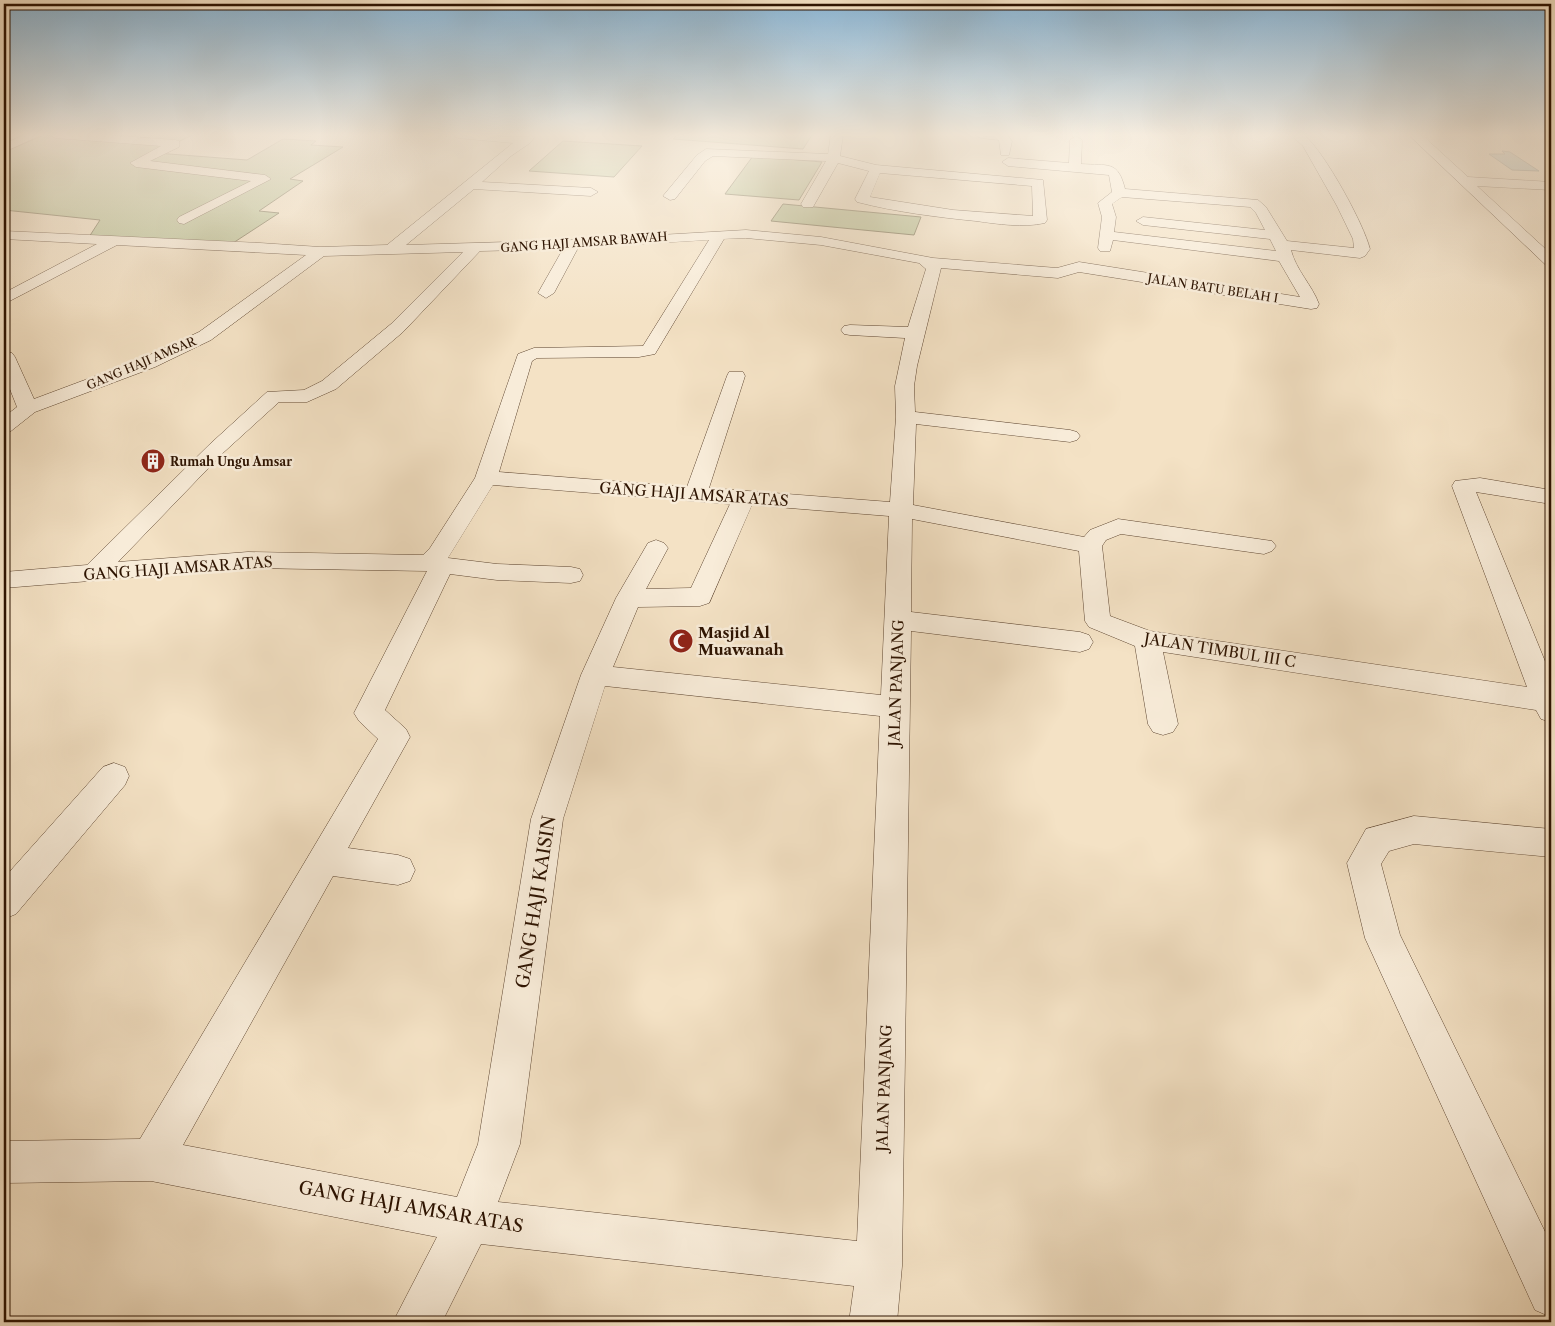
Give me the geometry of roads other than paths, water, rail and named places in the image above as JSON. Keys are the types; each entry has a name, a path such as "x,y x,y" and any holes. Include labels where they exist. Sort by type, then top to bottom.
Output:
{"street":[{"path":"184,220 230,197"},
{"path":"390,250 459,197"},
{"path":"808,204 812,197"},
{"path":"862,197 862,200 889,205 1026,222 1040,220 1040,197"},
{"path":"1105,248 1108,217 1106,203 1115,197"},
{"path":"1162,197 1253,203 1260,207 1280,246"},
{"path":"1116,236 1360,253 1362,249 1360,239 1339,197"},
{"path":"1483,197 1545,250 1551,262"},
{"path":"1140,221 1280,246"},
{"path":"151,1160 395,737 369,713 437,560 486,478 524,358 534,353 639,352 649,350 720,234 774,235 813,240 891,252 929,262"},
{"name":"GANG HAJI AMSAR BAWAH","path":"4,235 320,252 573,244 720,234"},
{"path":"4,299 116,240"},
{"path":"546,293 573,244"},
{"name":"JALAN BATU BELAH I","path":"929,262 1058,273 1079,267 1311,304 1308,293 1292,273 1280,246"},
{"path":"93,574 217,448 274,396 307,396 329,386 397,328 475,248"},
{"name":"GANG HAJI AMSAR","path":"4,427 28,408 148,363 205,336 320,252"},
{"name":"JALAN PANJANG","path":"873,1322 878,1266 901,510 906,417 903,403 914,333 934,269 929,262"},
{"path":"850,330 914,333"},
{"path":"4,357 6,357 28,408"},
{"path":"696,494 736,376"},
{"path":"906,417 1070,436"},
{"name":"GANG HAJI AMSAR ATAS","path":"486,478 901,510"},
{"path":"1550,704 1463,486 1480,485 1551,497"},
{"path":"629,598 700,597 744,498"},
{"path":"901,510 1090,546 1098,534 1118,526 1264,546"},
{"name":"JALAN TIMBUL III C","path":"1090,546 1098,621 1147,640 1550,704"},
{"name":"GANG HAJI KAISIN","path":"417,1322 469,1221 499,1144 547,819 595,675 629,598 656,548"},
{"name":"GANG HAJI AMSAR ATAS","path":"4,580 248,560 437,560 497,572 571,576"},
{"path":"898,620 1080,642"},
{"path":"1147,640 1163,724"},
{"path":"595,675 895,708"},
{"path":"4,903 114,776"},
{"path":"1551,843 1414,830 1378,839 1364,863 1383,938 1551,1294"},
{"path":"324,860 398,870"},
{"name":"GANG HAJI AMSAR ATAS","path":"4,1162 151,1160 469,1221 878,1266"}],"place":[{"name":"Rumah Ungu Amsar","path":"153,461"},
{"name":"Masjid Al Muawanah","path":"681,641"}]}
